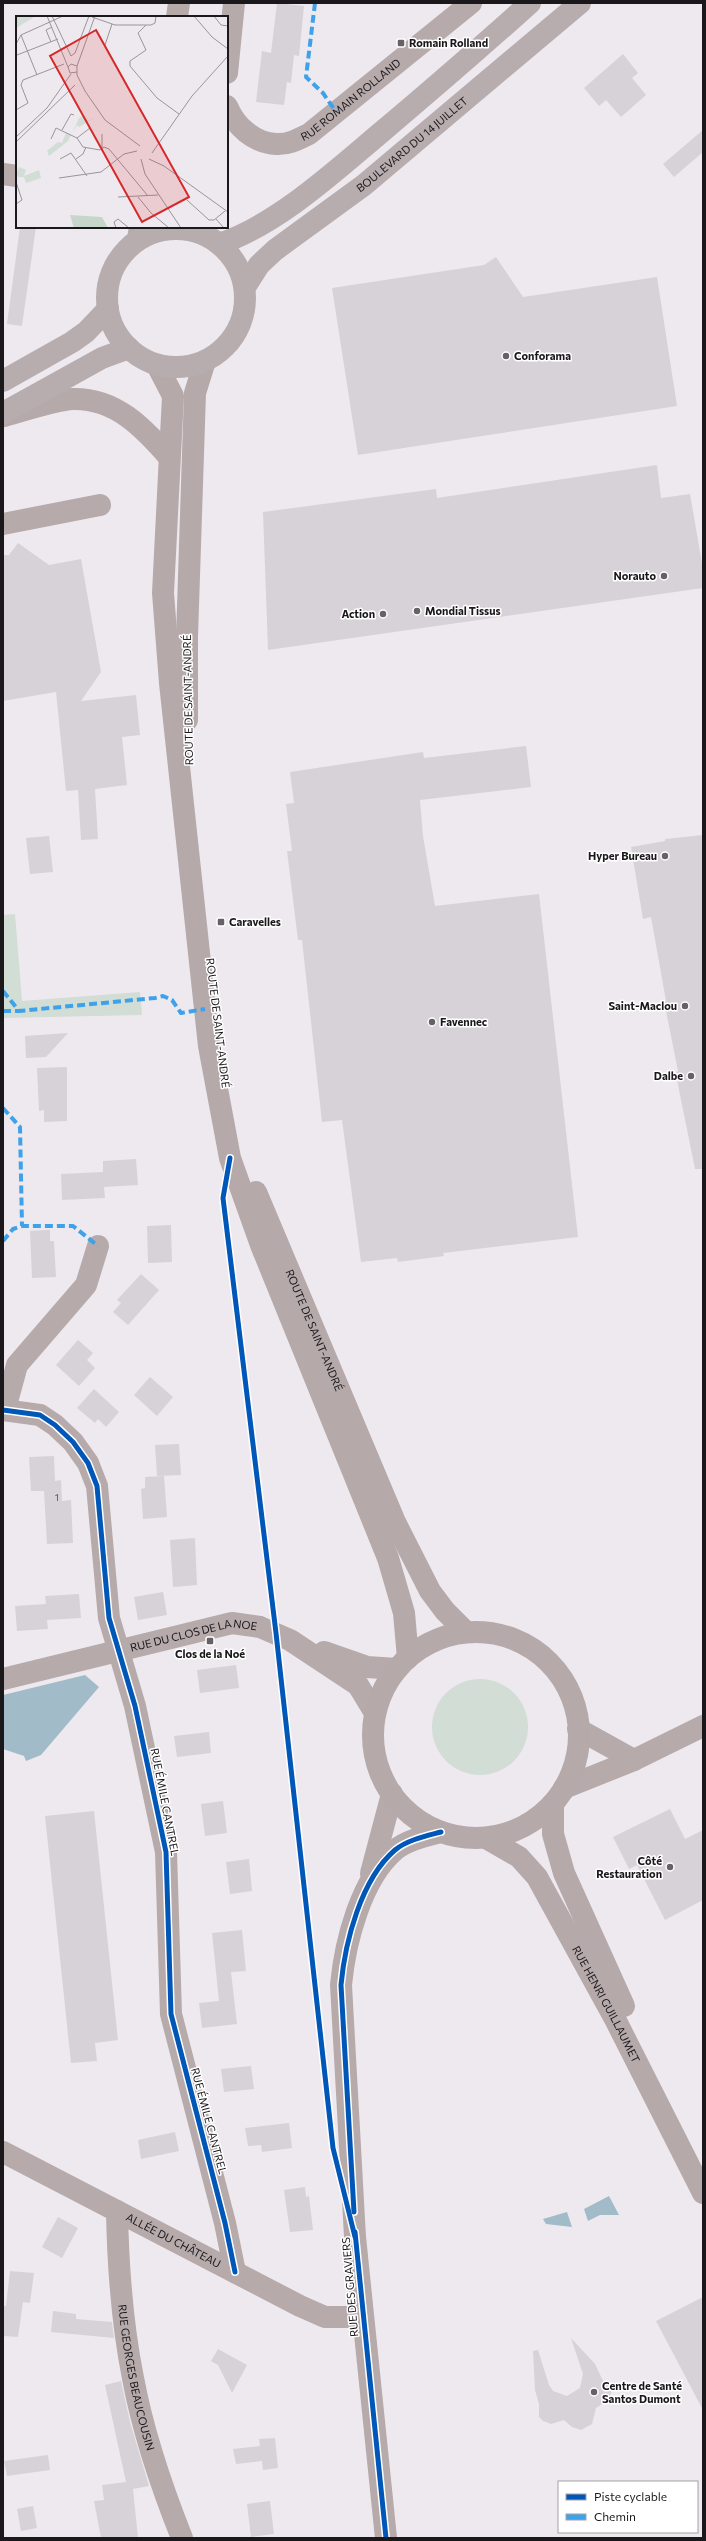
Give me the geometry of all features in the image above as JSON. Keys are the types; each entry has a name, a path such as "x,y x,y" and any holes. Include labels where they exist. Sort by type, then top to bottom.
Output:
{"main road":[{"path":"177,16 178,3"},
{"path":"218,244 241,237 260,226 314,187 466,60 530,3"},
{"name":"BOULEVARD DU 14 JUILLET","path":"245,287 259,265 275,250 364,185 580,3"},
{"path":"190,228 218,244 230,253 240,268 245,287 246,301 243,318 234,336 219,352 205,361 186,366 158,367 129,348 115,331 108,309 107,288 111,273 119,257 139,233 163,229 190,228"},
{"path":"3,381 72,342 86,332 108,309"},
{"path":"3,413 102,358 129,348"},
{"name":"ROUTE DE SAINT-ANDRÉ","path":"205,361 195,393 187,637 187,723 189,768 212,985 228,1104 248,1170 396,1522 430,1591 445,1611 466,1632"},
{"name":"ROUTE DE SAINT-ANDRÉ","path":"158,367 173,396 168,457 163,593 170,683 209,1046 216,1092 230,1158 261,1245 388,1558 404,1613 402,1664"},
{"path":"3,416 71,399 93,400 112,407 134,421 147,432 168,457"},
{"path":"466,1632 508,1638 537,1653 550,1664 567,1689 576,1711 578,1728 578,1749 573,1769 558,1796 538,1817 522,1827 486,1838 463,1837 441,1832 420,1821 401,1806 392,1794 379,1770 374,1751 373,1732 375,1714 387,1683 402,1664 440,1639 466,1632"},
{"name":"RUE HENRI GUILLAUMET","path":"558,1796 553,1834 564,1873 624,2008 703,2167"},
{"name":"RUE HENRI GUILLAUMET","path":"486,1838 519,1857 537,1877 616,2019 703,2193"}],"street":[{"path":"228,63 234,3"},
{"name":"RUE ROMAIN ROLLAND","path":"228,109 232,119 249,135 276,144 292,142 309,134 471,3"},
{"path":"3,174 16,176"},
{"path":"3,524 100,505"},
{"path":"4,1410 17,1365 86,1285 98,1246"},
{"name":"RUE ÉMILE CANTREL","path":"4,1410 40,1415 55,1425 73,1442 88,1463 97,1486 109,1618 117,1651 135,1706 166,1852 171,2014 225,2223 235,2272"},
{"name":"RUE DU CLOS DE LA NOE","path":"3,1679 232,1623 260,1627 290,1640 367,1667 402,1664"},
{"name":"RUE DU CLOS DE LA NOE","path":"290,1640 358,1685 375,1714"},
{"path":"558,1796 703,1726"},
{"path":"578,1728 634,1760"},
{"path":"365,1894 392,1794"},
{"path":"365,1894 380,1868 396,1849 417,1839 441,1832"},
{"name":"RUE DES GRAVIERS","path":"365,1894 351,1928 344,1954 341,1985 362,2317 386,2538"},
{"name":"ALLÉE DU CHÂTEAU","path":"3,2152 300,2306 326,2317 362,2317"},
{"name":"RUE GEORGES BEAUCOUSIN","path":"117,2212 118,2269 133,2379 163,2490 182,2538"}],"shaded area":[{"path":"15,914 22,1001 140,992 142,1015 3,1018 3,915"},
{"path":"471,1679 489,1679 499,1682 507,1687 520,1700 525,1708 528,1718 528,1736 525,1746 514,1761 507,1767 499,1772 489,1775 471,1775 461,1772 453,1767 440,1754 435,1746 432,1736 432,1718 435,1708 440,1700 453,1687 461,1682"}],"water":[{"path":"85,1675 99,1687 41,1755 26,1761 24,1756 3,1749 3,1695"},
{"path":"609,2196 619,2215 600,2215 588,2221 584,2209"},
{"path":"567,2212 572,2227 546,2224 543,2219"}],"building":[{"path":"277,3 304,6 299,56 294,55 291,83 287,82 284,105 256,102 262,51 271,53"},
{"path":"623,54 638,73 632,78 646,95 621,117 606,100 599,106 584,88"},
{"path":"703,130 703,152 674,177 663,164"},
{"path":"20,228 36,228 22,326 7,324"},
{"name":"Conforama","path":"496,257 523,297 657,277 677,406 358,455 332,288 484,265"},
{"path":"657,465 661,498 690,494 703,569 703,588 268,650 263,512 436,489 437,498"},
{"path":"18,543 49,565 81,559 101,672 81,701 136,695 140,735 122,737 127,785 95,789 98,839 81,840 78,790 66,791 56,692 3,701 3,555 9,555"},
{"name":"Favennec","path":"526,746 531,787 420,800 423,836 435,906 539,894 578,1237 443,1253 444,1256 398,1262 397,1258 361,1262 342,1120 322,1122 302,940 298,940 287,851 292,851 286,804 294,803 290,772 423,752 424,758"},
{"path":"703,835 703,1169 695,1169 679,1090 676,1072 678,1071 664,1001 666,1001 651,917 643,919 631,847 665,841 665,839"},
{"path":"49,836 53,872 30,874 26,838"},
{"path":"68,1033 46,1057 26,1058 25,1036"},
{"path":"67,1067 67,1121 44,1122 44,1110 39,1111 37,1068"},
{"path":"136,1159 138,1185 104,1187 105,1198 62,1200 61,1174 103,1172 103,1161"},
{"path":"171,1225 172,1262 148,1263 147,1226"},
{"path":"50,1230 50,1241 54,1241 56,1277 32,1278 30,1231"},
{"path":"141,1274 159,1290 128,1325 113,1312 121,1303 117,1300"},
{"path":"78,1340 93,1353 87,1360 95,1368 79,1386 56,1365"},
{"path":"150,1377 173,1397 157,1416 134,1395"},
{"path":"94,1389 119,1412 106,1427 98,1419 95,1423 77,1408"},
{"path":"179,1444 181,1475 157,1476 155,1445"},
{"path":"54,1456 55,1481 61,1480 62,1501 71,1500 73,1543 47,1544 44,1491 31,1491 29,1457"},
{"path":"164,1476 167,1517 143,1519 141,1489 145,1488 145,1477"},
{"path":"195,1538 197,1585 173,1587 170,1540"},
{"path":"163,1592 167,1615 138,1620 134,1597"},
{"path":"79,1594 81,1618 47,1620 48,1629 17,1631 15,1606 46,1604 45,1596"},
{"path":"236,1665 239,1688 200,1693 197,1670"},
{"path":"209,1732 211,1753 177,1757 174,1736"},
{"path":"223,1801 227,1833 205,1836 201,1804"},
{"name":"Côté Restauration","path":"670,1809 685,1839 703,1830 703,1900 665,1920 637,1865 629,1869 613,1837"},
{"path":"94,1811 118,2040 95,2043 97,2061 71,2063 45,1816"},
{"path":"249,1859 252,1891 230,1894 226,1862"},
{"path":"242,1930 246,1971 231,1972 237,2024 202,2028 199,2003 219,2001 212,1933"},
{"path":"251,2066 254,2089 224,2092 221,2069"},
{"path":"289,2123 292,2148 262,2152 261,2145 248,2146 245,2128"},
{"path":"175,2132 179,2151 141,2159 138,2140"},
{"path":"305,2187 306,2197 309,2196 313,2230 290,2232 284,2190"},
{"path":"58,2217 78,2228 62,2258 42,2247"},
{"path":"10,2271 34,2273 30,2303 23,2302 18,2337 3,2336 3,2306 6,2306"},
{"path":"703,2297 703,2410 656,2321"},
{"path":"53,2311 76,2314 76,2319 112,2322 114,2338 51,2332"},
{"name":"Centre de Santé Santos Dumont","path":"571,2338 595,2364 603,2381 609,2385 612,2391 608,2400 596,2408 592,2424 581,2430 572,2427 564,2420 551,2424 543,2421 539,2417 539,2404 535,2390 533,2351 538,2350 549,2385 553,2391 567,2396 580,2388 583,2374"},
{"path":"218,2349 247,2365 232,2393 218,2365 211,2361"},
{"path":"121,2381 130,2422 149,2486 133,2489 138,2538 101,2538 94,2501 104,2500 102,2485 126,2482 105,2385"},
{"path":"275,2438 278,2468 263,2470 262,2461 236,2464 233,2449 260,2446 259,2439"},
{"path":"48,2455 50,2470 7,2476 4,2461"},
{"path":"270,2501 274,2534 251,2537 247,2504"},
{"path":"33,2506 37,2528 21,2531 17,2509"}],"marked path":[{"path":"315,3 306,77 323,93 336,112"},
{"path":"3,991 19,1011 163,996 172,1000 181,1013 205,1009"},
{"path":"3,1011 19,1011"},
{"path":"3,1108 20,1127 22,1226"},
{"path":"3,1241 13,1229 22,1226 73,1226 98,1246"}],"cycle path":[{"path":"230,1158 223,1198 276,1633 333,2148 355,2237"},
{"path":"3,1410 40,1415 55,1425 73,1442 88,1463 97,1486 109,1618 135,1706 166,1852 171,2014 225,2223 235,2272"},
{"path":"354,2212 341,1985 346,1950 364,1894 383,1862 395,1850 405,1844 441,1832"},
{"path":"355,2232 386,2538"}],"place":[{"name":"Romain Rolland","path":"401,43"},
{"name":"Conforama","path":"506,356"},
{"name":"Norauto","path":"664,576"},
{"name":"Mondial Tissus","path":"417,611"},
{"name":"Action","path":"383,614"},
{"name":"Hyper Bureau","path":"665,856"},
{"name":"Caravelles","path":"221,922"},
{"name":"Saint-Maclou","path":"685,1006"},
{"name":"Favennec","path":"432,1022"},
{"name":"Dalbe","path":"691,1076"},
{"name":"Clos de la Noé","path":"210,1641"},
{"name":"Côté Restauration","path":"670,1867"},
{"name":"Centre de Santé Santos Dumont","path":"594,2392"}]}
